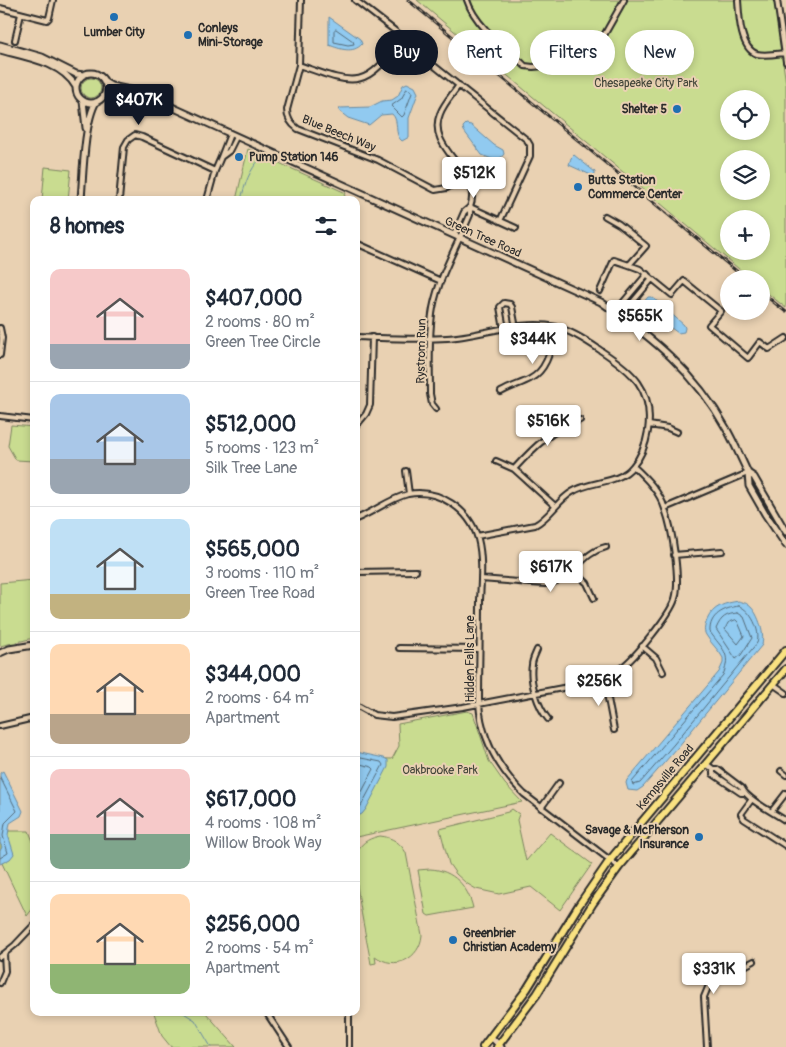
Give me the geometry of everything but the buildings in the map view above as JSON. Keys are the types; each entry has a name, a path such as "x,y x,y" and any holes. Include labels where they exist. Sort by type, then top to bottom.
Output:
{"main road":[{"name":"Kempsville Road","path":"483,1047 528,989 579,905 610,860 786,650"},
{"name":"Kempsville Road","path":"499,1046 537,994 593,903 619,867 786,669"}],"street":[{"path":"0,8 47,20 53,0"},
{"name":"Blue Beech Way","path":"301,0 299,65 287,110 287,116 294,126 378,160 435,190 447,188 465,176"},
{"path":"355,0 394,30"},
{"path":"467,0 472,12 492,35 526,66 533,67 590,60 624,0"},
{"path":"738,0 744,43 749,50 758,54 785,53"},
{"path":"777,0 786,62"},
{"path":"15,40 21,14"},
{"path":"0,45 42,57 76,74 95,74 102,78 106,89 104,96 96,102 92,110 87,136 82,196"},
{"path":"0,50 44,63 69,77 83,101 87,136"},
{"path":"299,65 339,79 359,79 375,71"},
{"path":"438,68 523,135 530,145 530,156 500,221"},
{"path":"76,88 79,80 85,75"},
{"name":"Green Tree Road","path":"104,82 111,86 133,90 595,299 615,312 654,340 673,357 703,392 726,427 748,473 754,477 786,532"},
{"name":"Rystrom Run","path":"436,409 430,399 430,337 433,308 441,281 470,215 473,194 465,176 442,143 438,131 440,114 459,85"},
{"name":"Green Tree Road","path":"104,96 115,92 148,97"},
{"path":"83,101 89,103 96,102"},
{"path":"119,196 124,148 128,140 135,135 215,171"},
{"path":"208,196 215,171 233,136"},
{"path":"454,235 464,212 470,207 516,228"},
{"path":"605,216 619,224 646,246 629,266"},
{"path":"360,245 441,281"},
{"path":"600,291 614,260 640,269 672,295 684,281 721,311 709,325 748,358 760,342 769,349 786,338"},
{"path":"615,312 647,274"},
{"path":"621,316 652,279"},
{"path":"504,329 500,307 504,303 510,304 512,307 516,328"},
{"path":"360,337 461,336 533,326 556,327 594,346 627,368 640,384 648,404 649,425 644,447 633,466 611,480 581,487 563,498 543,520 535,524 477,536"},
{"path":"502,392 514,385 529,380 542,369 549,354 556,327"},
{"path":"0,328 2,338 0,355"},
{"path":"360,421 370,405 372,337"},
{"path":"0,416 30,420"},
{"path":"514,469 543,439 566,425 580,420"},
{"path":"649,425 668,428 676,432"},
{"path":"496,461 514,469 555,506"},
{"path":"360,707 374,715 392,717 594,682 622,667 665,618 675,598 677,582 665,508 652,485 633,466"},
{"path":"406,471 409,494"},
{"path":"665,508 748,473"},
{"name":"Green Tree Road","path":"748,473 747,480 749,486 786,545"},
{"name":"Hidden Falls Lane","path":"360,517 409,494 430,494 449,501 462,511 468,519 477,536 481,579 479,703 487,739 499,764 513,783 540,808 619,867"},
{"path":"481,579 545,584 560,581 574,571 592,553 606,547"},
{"path":"674,555 722,551"},
{"path":"360,572 416,571"},
{"path":"574,571 586,583 594,598"},
{"path":"0,653 9,649 30,646"},
{"path":"642,646 656,658 663,672"},
{"path":"399,648 479,650"},
{"path":"537,650 531,670 541,708 548,719"},
{"path":"604,678 614,730"},
{"path":"773,684 786,693"},
{"path":"0,726 30,719"},
{"path":"706,764 713,770 712,774 741,794 744,793 786,820"},
{"path":"781,771 786,775"},
{"path":"540,808 559,784"},
{"path":"772,812 786,793"},
{"path":"752,799 742,811 741,814 744,819 786,846"},
{"path":"0,983 6,971 2,955 30,929"},
{"path":"707,1047 704,997 706,990 709,985 754,961"},
{"path":"269,1016 290,1047"},
{"path":"349,1016 349,1047"},
{"path":"491,1037 499,1046"}],"green space":[{"name":"Chesapeake City Park","path":"417,0 774,0 786,84 786,308 770,295 770,270 740,270 728,260 770,260 770,210 720,210 720,253 507,75 520,75 520,30 453,30"},
{"path":"91,78 98,81 101,88 98,95 91,98 84,95 81,88 84,81"},
{"path":"248,149 346,193 344,196 237,196"},
{"path":"45,167 71,170 68,196 42,196"},
{"path":"11,425 30,427 30,461 16,460 8,446"},
{"path":"30,580 30,639 0,646 0,583"},
{"name":"Oakbrooke Park","path":"467,711 473,713 489,761 505,784 522,802 360,836 360,758 392,759 399,746 398,724"},
{"path":"512,809 519,814 517,820 526,861 550,833 592,864 560,910 531,887 499,894 476,889 456,874 449,864 440,829 508,812"},
{"path":"0,831 29,831 30,912 27,916 0,859"},
{"path":"380,836 396,841 406,853 422,935 417,951 412,956 398,962 390,962 375,956 376,963 371,964 360,905 360,847 370,839"},
{"path":"430,869 446,872 458,881 471,900 473,908 429,916 426,914 418,870"},
{"path":"155,1016 209,1016 236,1047 171,1047 162,1036"}],"water":[{"path":"329,17 360,39 362,44 351,50 329,45"},
{"path":"407,83 415,87 418,93 409,118 409,137 402,141 399,138 396,120 392,114 381,115 369,125 348,118 339,111 340,108 370,107 382,101 392,100 398,96 403,85"},
{"path":"466,124 471,125 494,145 503,150 504,154 499,160 482,155 464,131 463,127"},
{"path":"574,155 595,172 595,175 593,176 569,165"},
{"path":"648,297 652,297 684,325 684,332 678,333 642,307 642,304"},
{"path":"739,601 747,604 754,611 760,623 762,645 643,787 637,791 628,790 627,780 719,672 723,658 706,635 705,626 716,608"},
{"path":"360,753 388,760 388,767 360,815"},
{"path":"3,771 23,811 21,816 10,823 8,835 14,854 10,859 0,864 0,851 2,847 0,843 0,773"}],"waterway":[{"path":"242,196 250,172 261,158"},
{"path":"188,1016 195,1020 211,1047"}],"railway":[{"path":"408,0 735,270"},
{"path":"770,299 786,312"}],"place":[{"name":"Lumber City","path":"114,17"},
{"name":"Conleys Mini-Storage","path":"188,35"},
{"name":"Shelter 5","path":"677,109"},
{"name":"Pump Station 146","path":"239,157"},
{"name":"Butts Station Commerce Center","path":"578,187"},
{"name":"Savage & McPherson Insurance","path":"699,837"},
{"name":"Greenbrier Christian Academy","path":"453,940"}]}
